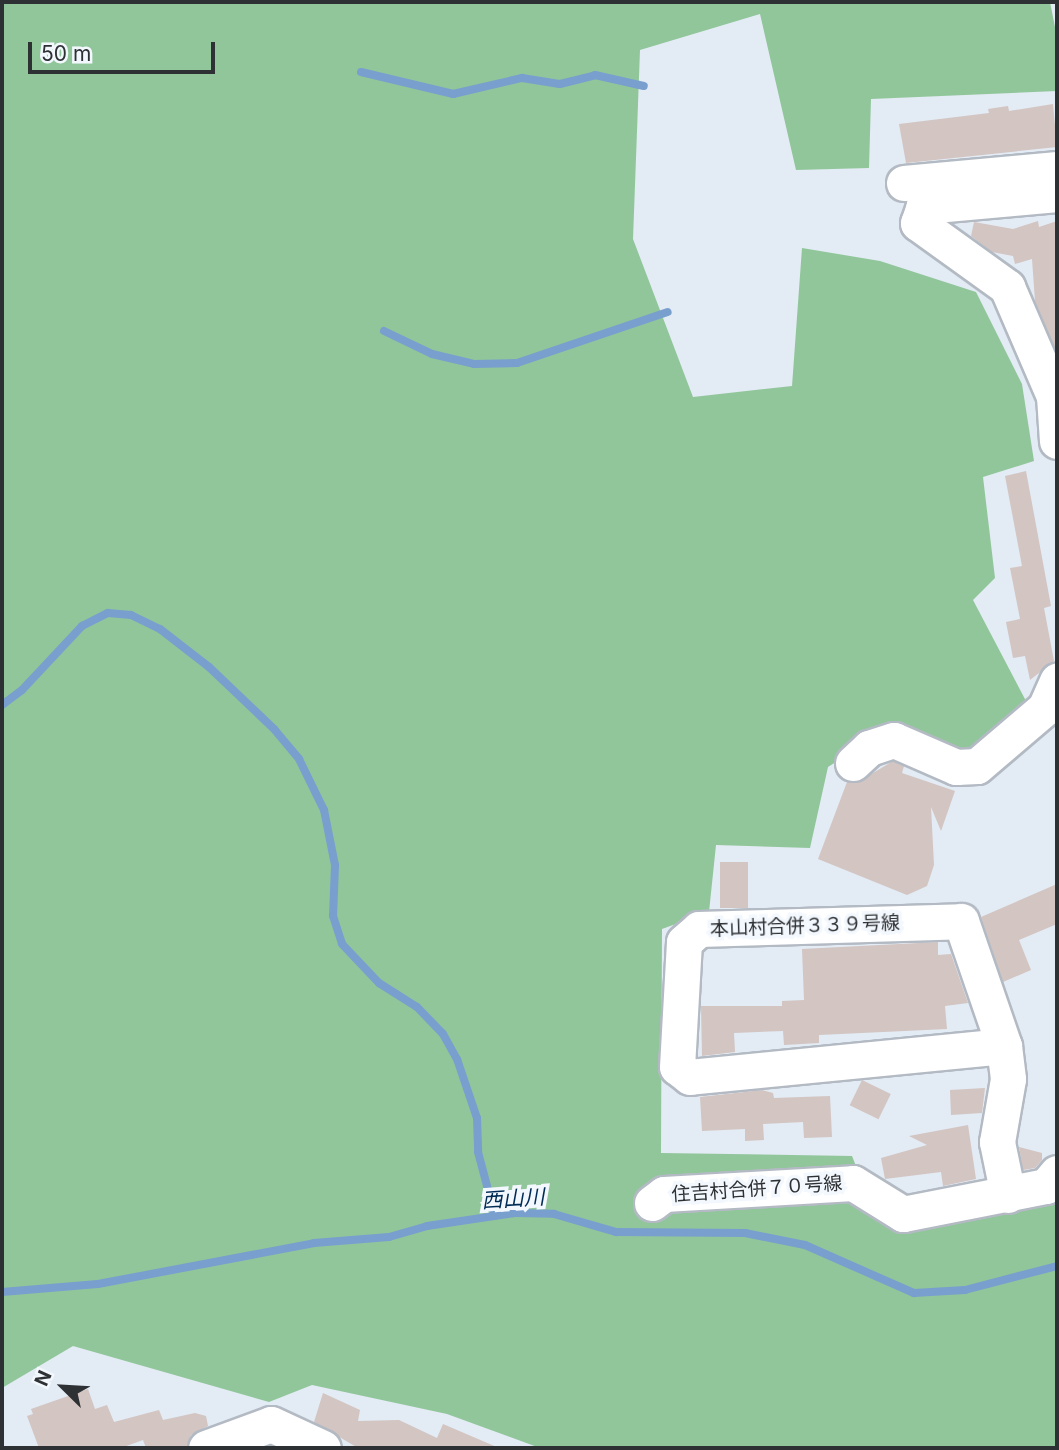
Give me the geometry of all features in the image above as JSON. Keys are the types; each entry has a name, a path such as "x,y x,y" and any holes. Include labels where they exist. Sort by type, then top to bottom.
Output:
{"street":[{"path":"904,183 1057,169"},
{"path":"1057,194 924,206 918,223 1007,287 1056,396 1057,440"},
{"path":"853,763 869,748 894,740 956,767 977,766 1045,708 1057,681"},
{"name":"本山村合併３３９号線","path":"1004,1046 690,1077 677,1067 684,942 699,929 961,921 1004,1046 1008,1079 997,1142 1008,1195"},
{"name":"住吉村合併７０号線","path":"652,1203 664,1194 853,1183 902,1214 1046,1186 1057,1173"},
{"path":"206,1448 271,1424 323,1448"}],"green space":[{"path":"2,2 1050,2 1057,37 1057,91 871,99 869,168 796,170 760,14 640,50 633,239 693,397 792,386 802,248 880,261 976,292 1022,384 1034,461 983,477 995,578 973,600 1026,701 967,753 892,726 828,767 810,848 716,845 709,912 662,929 661,1153 852,1156 878,1221 1057,1204 1057,1448 540,1448 447,1414 312,1385 269,1402 73,1346 2,1388"}],"building":[{"path":"1053,104 1057,147 906,163 899,124 989,113 988,109 1008,106 1009,111"},
{"path":"1038,221 1039,227 1057,221 1057,353 1035,301 1032,259 1015,264 1013,256 992,252 971,236 974,222 1013,229"},
{"path":"1026,471 1051,606 1044,608 1054,661 1030,680 1025,656 1013,658 1006,622 1020,619 1010,568 1022,566 1005,476"},
{"path":"893,761 904,766 902,773 955,791 941,831 931,807 934,865 927,886 907,895 818,859 847,782 858,782"},
{"path":"720,862 748,862 748,908 720,908"},
{"path":"1057,884 1057,924 1019,940 1031,970 1003,982 981,917"},
{"path":"938,942 938,955 951,954 968,1003 945,1006 947,1029 819,1035 819,1043 784,1045 783,1031 734,1033 735,1052 702,1056 701,1006 782,1006 782,1001 804,1000 802,949"},
{"path":"862,1080 891,1094 878,1119 850,1105"},
{"path":"985,1088 982,1113 951,1115 950,1090"},
{"path":"762,1090 773,1093 774,1098 830,1096 832,1137 804,1138 803,1122 763,1124 764,1140 745,1141 745,1129 702,1131 700,1097"},
{"path":"968,1125 976,1179 943,1186 941,1172 885,1179 881,1158 927,1145 909,1136"},
{"path":"1019,1147 1042,1153 1042,1160 1035,1168 1023,1170"},
{"path":"88,1389 95,1409 107,1405 114,1422 159,1410 163,1420 195,1413 206,1416 208,1426 191,1435 186,1448 146,1448 143,1440 121,1448 39,1448 27,1416 33,1414 31,1409"},
{"path":"323,1393 360,1410 358,1421 399,1420 437,1438 443,1424 499,1448 358,1448 314,1422"}],"waterway":[{"path":"361,72 453,94 522,78 560,84 595,75 644,86"},
{"path":"384,331 432,354 474,364 517,363 668,312"},
{"path":"2,705 22,690 82,626 108,613 131,615 160,629 209,667 274,729 299,759 324,810 335,865 333,916 342,944 379,983 417,1007 443,1034 457,1059 477,1118 478,1152 495,1216"},
{"name":"西山川","path":"2,1292 98,1284 314,1243 389,1237 427,1226 515,1213 554,1214 616,1232 745,1233 805,1245 914,1293 965,1290 1057,1266"}]}
